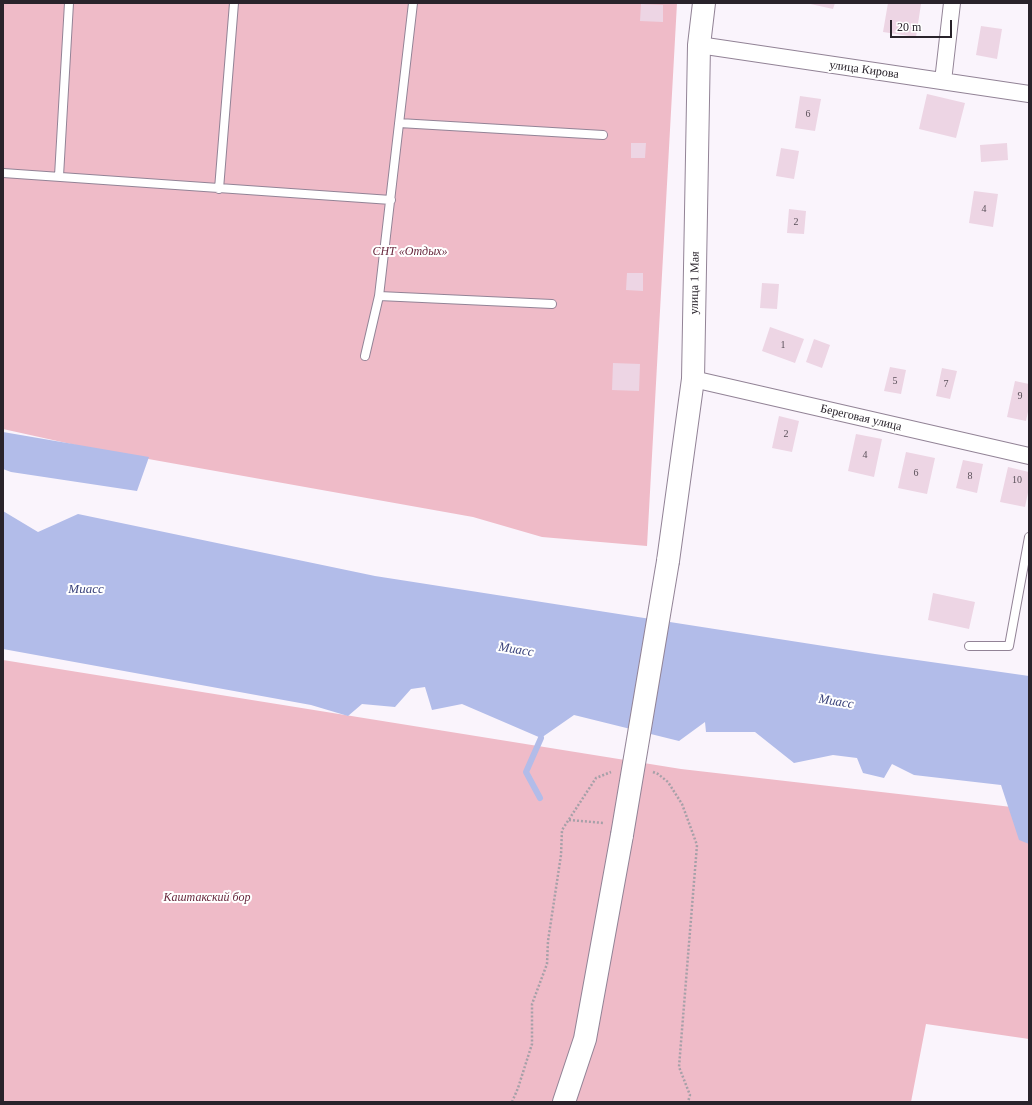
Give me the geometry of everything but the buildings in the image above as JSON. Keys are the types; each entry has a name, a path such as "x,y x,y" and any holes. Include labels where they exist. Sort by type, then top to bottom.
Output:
{"main road":[{"name":"улица 1 Мая","path":"564,1102 585,1039 623,830 668,561 693,379 699,45 704,3"}],"street":[{"path":"943,81 952,3"},
{"name":"улица Кирова","path":"699,45 1029,94"},
{"name":"Береговая улица","path":"693,379 1029,456"}],"lane":[{"path":"59,176 69,3"},
{"path":"219,189 234,3"},
{"path":"365,356 379,296 413,3"},
{"path":"400,123 603,135"},
{"path":"3,173 390,200"},
{"path":"379,296 552,304"},
{"path":"969,646 1009,646 1029,537"}],"path":[{"path":"512,1102 532,1044 532,1004 547,964 548,941 561,855 562,830 596,778 614,771"},
{"path":"652,772 658,774 668,782 682,804 697,845 679,1067 690,1095 688,1102"},
{"path":"569,820 623,830"}],"green space":[{"name":"СНТ «Отдых»","path":"3,3 677,3 647,546 542,537 473,517 98,450 3,429"},
{"name":"Каштакский бор","path":"3,660 681,769 1029,809 1029,1039 926,1024 911,1102 3,1102"}],"water":[{"path":"3,432 149,457 137,491 11,472 3,469"},
{"name":"Миасс","path":"3,511 38,532 78,514 375,576 875,654 1029,676 1029,844 1019,840 1001,785 914,775 892,764 884,778 863,773 857,758 833,755 794,763 755,732 706,732 705,722 679,741 574,715 541,738 462,704 432,710 425,687 411,689 395,707 362,704 348,716 311,705 3,649"}],"waterway":[{"path":"540,798 526,772 541,738"}]}
